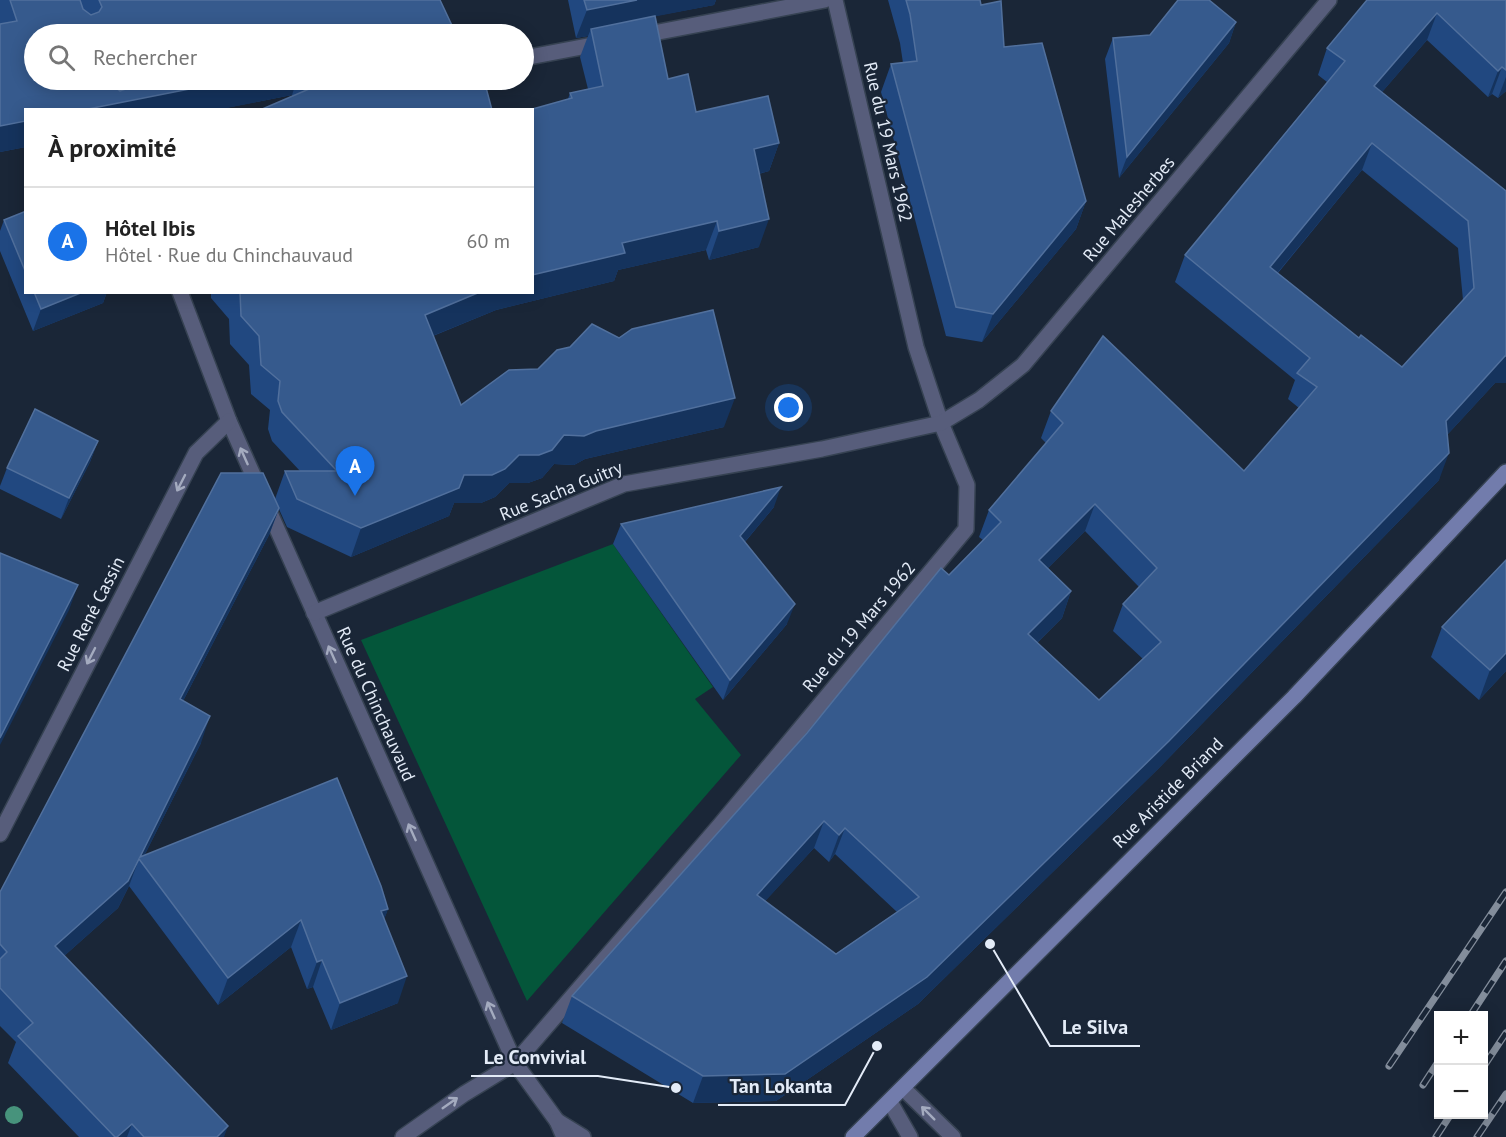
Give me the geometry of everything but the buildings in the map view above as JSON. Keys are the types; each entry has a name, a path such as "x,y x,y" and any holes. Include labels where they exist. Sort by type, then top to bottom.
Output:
{"street":[{"path":"534,56 825,0"},
{"name":"Rue du 19 Mars 1962","path":"403,1137 464,1094 515,1063 720,825 966,529 967,485 941,423 916,347 835,0"},
{"name":"Rue Malesherbes","path":"941,423 979,400 1023,366 1329,0"},
{"name":"Rue du Chinchauvaud","path":"181,294 229,421 515,1063 557,1121 564,1137"},
{"name":"Rue René Cassin","path":"0,834 196,453 229,421"},
{"name":"Rue Sacha Guitry","path":"314,613 624,484 822,449 941,423"},
{"name":"Rue Aristide Briand","path":"853,1137 904,1089 1106,883 1294,697 1506,472"},
{"path":"904,1089 953,1137"},
{"path":"890,1102 910,1137"},
{"name":"Rue du Chinchauvaud","path":"557,1121 583,1137"}],"green space":[{"path":"613,544 713,687 695,699 741,755 527,1001 361,640"}],"railway":[{"path":"1389,1066 1506,892"},
{"path":"1473,1011 1506,961"},
{"path":"1485,1065 1506,1033"},
{"path":"1423,1085 1436,1065"},
{"path":"1477,1137 1506,1094"},
{"path":"1436,1137 1448,1119"}],"place":[{"name":"Hôtel Ibis","path":"355,496"},
{"name":"Le Silva","path":"990,944"},
{"name":"Tan Lokanta","path":"877,1046"},
{"name":"Le Convivial","path":"676,1088"}]}
